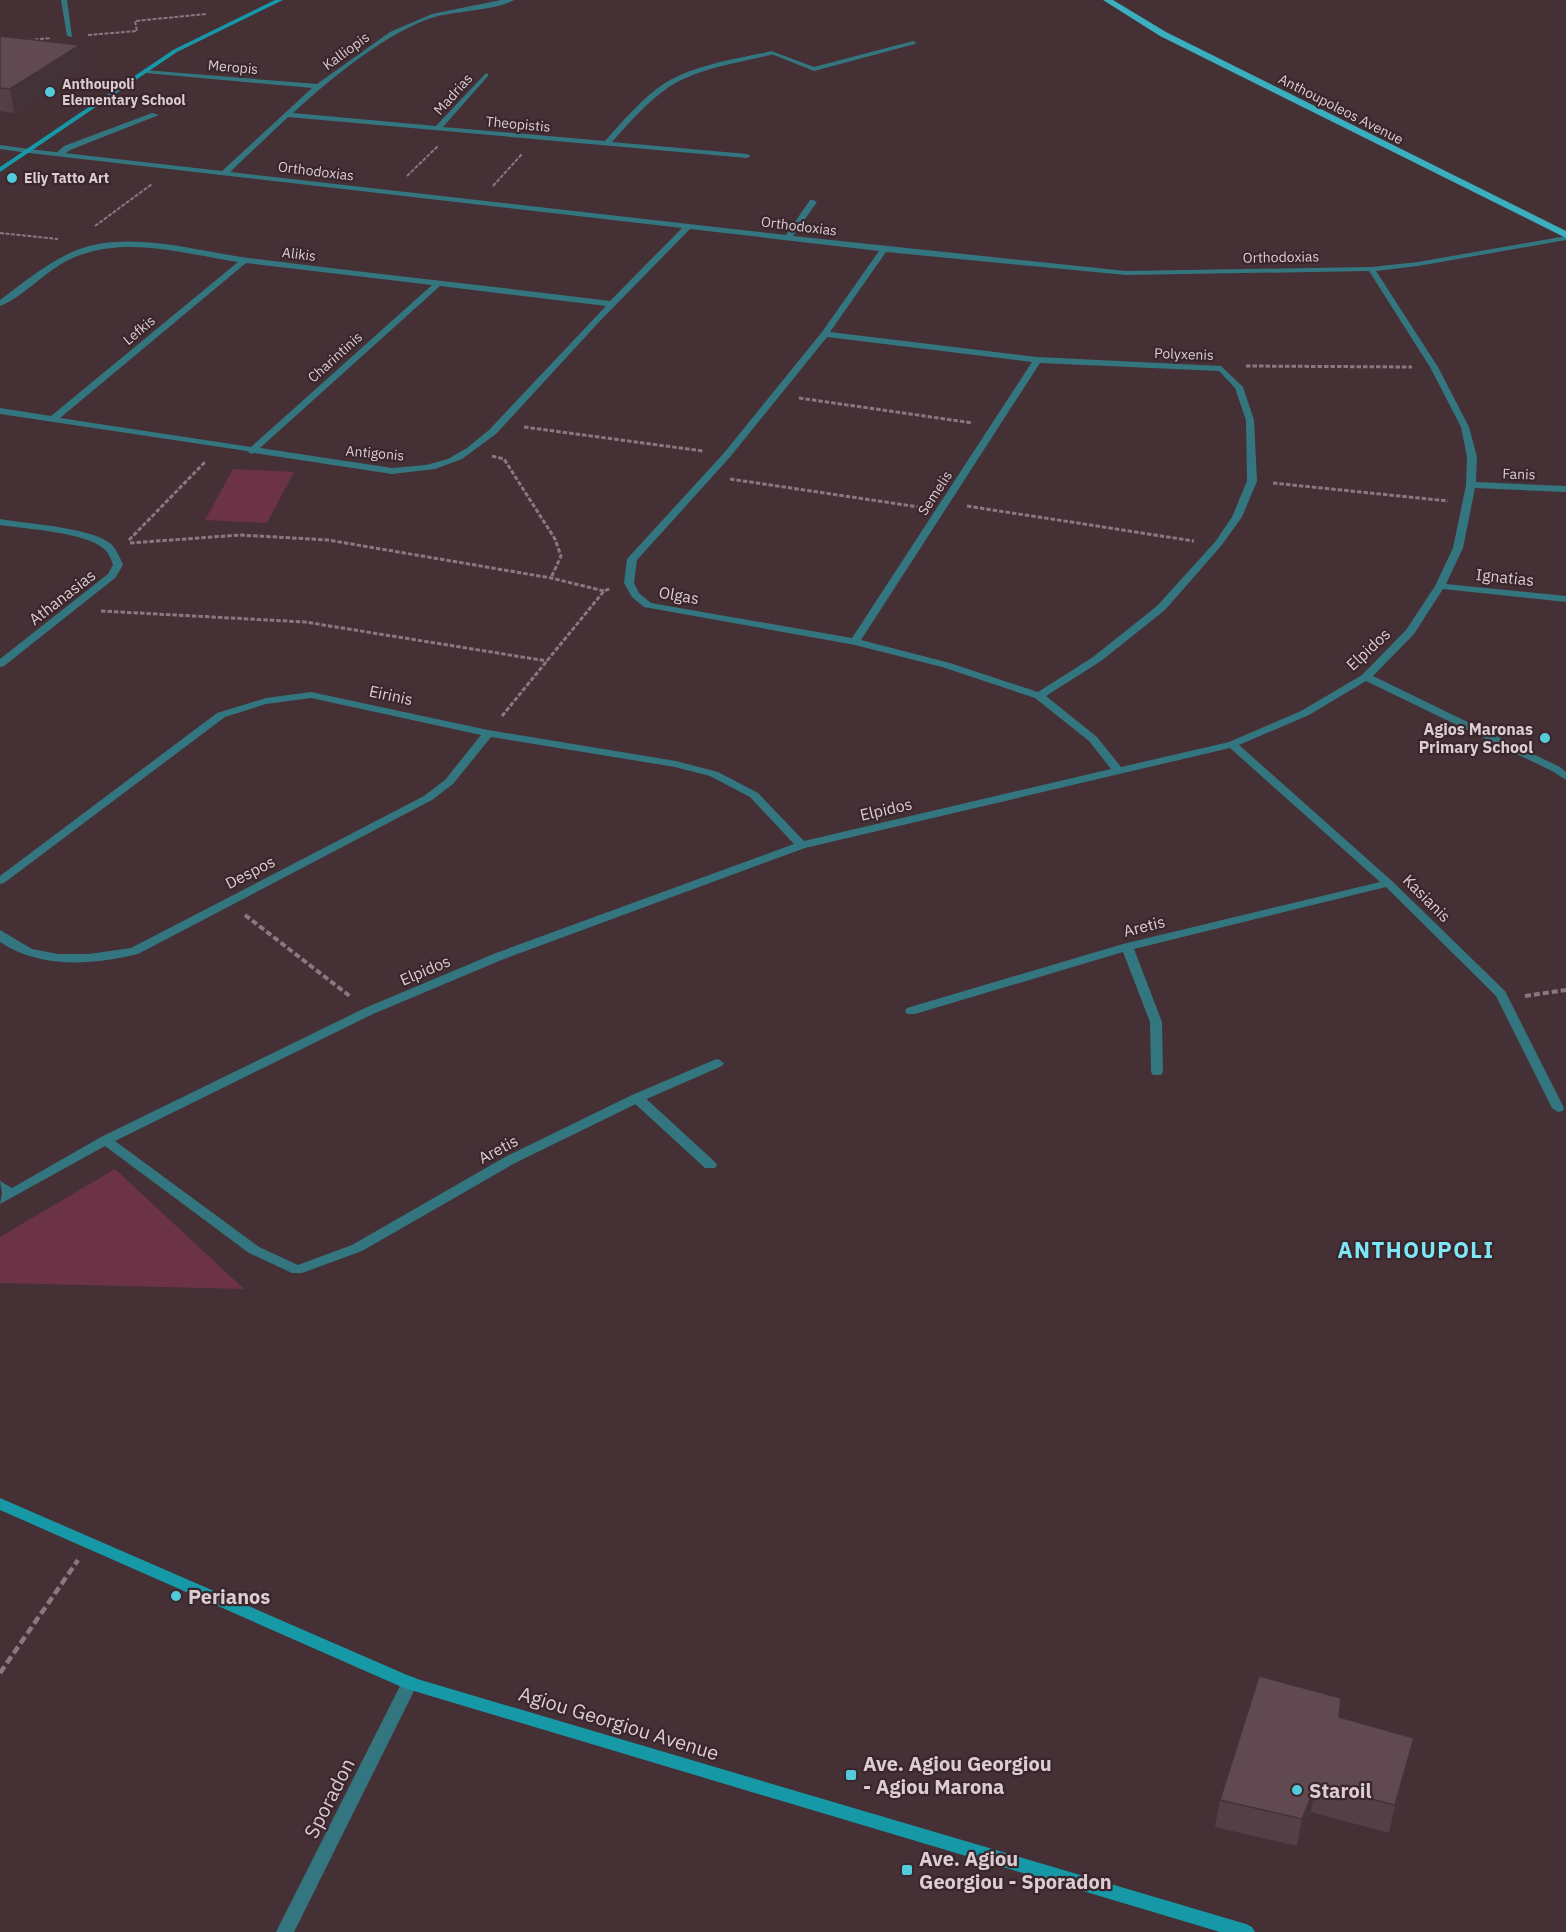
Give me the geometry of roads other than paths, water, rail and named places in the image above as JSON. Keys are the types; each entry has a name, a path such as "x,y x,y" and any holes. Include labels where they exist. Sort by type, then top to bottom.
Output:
{"main road":[{"path":"0,170 175,51 280,0"},
{"name":"Anthoupoleos Avenue","path":"1107,0 1173,39 1566,236"},
{"name":"Agiou Georgiou Avenue","path":"0,1504 410,1683 1246,1932"}],"street":[{"path":"64,0 70,36"},
{"name":"Kalliopis","path":"223,174 318,86 392,33 434,15 511,0"},
{"path":"606,144 635,112 667,85 712,67 772,53 814,69 913,43"},
{"name":"Meropis","path":"146,71 318,86"},
{"name":"Madrias","path":"437,129 486,75"},
{"path":"59,154 68,148 155,115"},
{"name":"Theopistis","path":"286,116 747,156"},
{"name":"Orthodoxias","path":"0,147 884,249 1126,273 1371,269 1418,264 1566,236"},
{"path":"788,238 813,202"},
{"name":"Antigonis","path":"0,411 392,471 418,470 458,458 472,449 499,424 688,227"},
{"name":"Alikis","path":"0,304 70,255 97,247 146,245 243,261 612,304"},
{"path":"825,334 884,249"},
{"name":"Lefkis","path":"52,420 243,261"},
{"name":"Elpidos","path":"4,1193 106,1140 369,1011 500,956 801,845 1232,744 1305,714 1366,677 1410,632 1440,586 1458,548 1471,485 1473,457 1465,427 1434,367 1371,269"},
{"name":"Charintinis","path":"251,451 437,284"},
{"name":"Polyxenis","path":"825,334 1037,360 1221,369 1239,387 1250,420 1252,481 1237,517 1218,544 1161,608 1097,659 1039,696"},
{"name":"Olgas","path":"825,334 727,455 632,559 629,583 635,595 648,605 855,642 946,665 1039,696 1093,740 1117,770"},
{"name":"Semelis","path":"855,642 1037,360"},
{"name":"Fanis","path":"1471,485 1566,489"},
{"name":"Athanasias","path":"0,522 85,536 105,544 114,553 118,565 112,576 0,664"},
{"name":"Ignatias","path":"1440,586 1566,599"},
{"path":"1366,677 1556,769 1566,777"},
{"name":"Eirinis","path":"0,881 221,715 245,705 311,695 488,734 676,764 714,774 754,795 801,845"},
{"name":"Despos","path":"0,934 2,938 21,949 53,958 99,958 134,951 428,798 449,782 488,734"},
{"name":"Kasianis","path":"1232,744 1388,883 1501,994 1558,1108"},
{"name":"Aretis","path":"911,1011 1127,947 1388,883"},
{"path":"1127,947 1156,1022 1157,1072"},
{"name":"Aretis","path":"106,1140 254,1250 297,1270 357,1248 510,1160 637,1098 718,1064"},
{"path":"637,1098 710,1165"},
{"name":"Sporadon","path":"285,1932 410,1683"}],"place":[{"name":"Anthoupoli Elementary School","path":"50,92"},
{"name":"Eliy Tatto Art","path":"12,178"},
{"name":"Agios Maronas Primary School","path":"1545,738"},
{"name":"Perianos","path":"176,1596"},
{"name":"Ave. Agiou Georgiou - Agiou Marona","path":"851,1775"},
{"name":"Staroil","path":"1297,1790"},
{"name":"Ave. Agiou Georgiou - Sporadon","path":"907,1870"}],"district":[{"name":"ANTHOUPOLI","path":"1416,1249"}]}
